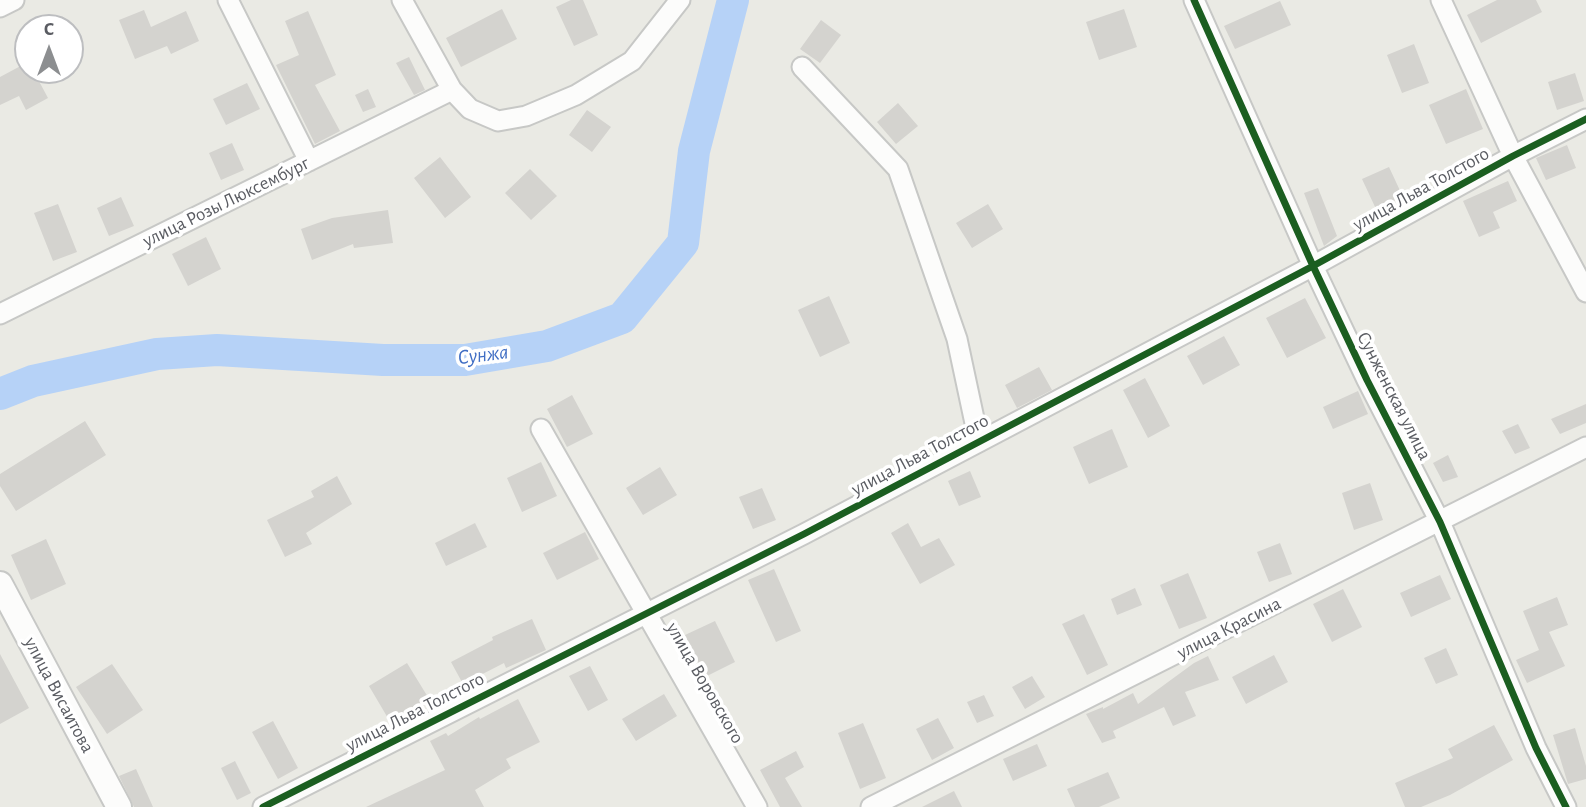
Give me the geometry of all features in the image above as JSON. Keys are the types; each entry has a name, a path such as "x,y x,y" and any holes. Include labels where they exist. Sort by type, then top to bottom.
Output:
{"street":[{"path":"0,7 14,0"},
{"path":"228,0 309,161"},
{"path":"402,0 452,90 470,109 498,121 526,116 576,96 632,61 680,0"},
{"name":"Сунженская улица","path":"1194,0 1313,266 1367,380 1440,522 1536,748 1566,807"},
{"path":"1441,0 1513,156 1586,292"},
{"path":"802,67 898,169 957,339 979,442"},
{"name":"улица Розы Люксембург","path":"0,314 452,90"},
{"name":"улица Льва Толстого","path":"263,807 804,534 1586,119"},
{"name":"улица Воровского","path":"541,429 757,807"},
{"name":"улица Красина","path":"871,807 1586,447"},
{"name":"улица Висаитова","path":"0,584 119,807"}],"building":[{"path":"571,0 583,0 598,35 574,46 556,7"},
{"path":"1497,0 1536,0 1542,12 1481,43 1467,15"},
{"path":"1280,1 1291,25 1235,49 1224,26"},
{"path":"502,9 517,39 461,67 446,38"},
{"path":"1124,9 1137,47 1099,60 1086,22"},
{"path":"144,10 151,27 186,11 199,41 171,54 167,46 135,59 119,20"},
{"path":"308,11 336,75 315,85 340,131 315,144 276,65 299,55 285,21"},
{"path":"821,20 841,35 820,63 800,49"},
{"path":"1414,44 1429,83 1402,93 1387,55"},
{"path":"409,57 425,90 414,95 396,63"},
{"path":"14,70 14,84 40,84 48,98 26,110 19,96 0,105 0,77"},
{"path":"1575,73 1584,101 1557,110 1548,82"},
{"path":"247,83 260,109 226,125 213,99"},
{"path":"368,89 376,107 363,112 355,95"},
{"path":"1466,89 1483,129 1446,144 1429,105"},
{"path":"898,103 918,126 896,144 877,122"},
{"path":"587,110 611,127 592,152 569,135"},
{"path":"232,143 244,170 221,180 209,153"},
{"path":"1567,145 1576,168 1546,180 1536,158"},
{"path":"440,157 471,197 445,218 414,178"},
{"path":"1389,167 1403,197 1376,209 1362,179"},
{"path":"530,169 557,196 531,220 505,193"},
{"path":"1508,181 1517,201 1493,212 1500,228 1479,237 1463,201"},
{"path":"1318,188 1337,236 1324,246 1304,193"},
{"path":"121,197 134,226 109,236 97,208"},
{"path":"58,204 77,252 53,261 34,213"},
{"path":"988,204 1003,229 972,248 956,223"},
{"path":"388,210 393,243 354,248 353,244 312,260 301,229 332,218"},
{"path":"206,237 221,269 188,286 172,254"},
{"path":"829,296 850,343 820,357 798,310"},
{"path":"1305,298 1326,338 1287,358 1266,318"},
{"path":"1224,336 1240,365 1203,385 1187,356"},
{"path":"1039,367 1052,390 1017,408 1005,385"},
{"path":"1145,378 1170,426 1148,438 1123,390"},
{"path":"1358,391 1368,414 1333,429 1323,407"},
{"path":"572,395 593,434 567,447 547,409"},
{"path":"1586,404 1586,423 1560,434 1551,419"},
{"path":"85,421 106,455 16,511 0,486 0,474"},
{"path":"1518,424 1530,448 1515,454 1502,431"},
{"path":"1112,429 1128,467 1089,484 1073,447"},
{"path":"1448,455 1458,477 1443,482 1433,463"},
{"path":"541,462 557,496 522,512 507,478"},
{"path":"660,467 677,495 643,515 626,488"},
{"path":"970,471 981,497 959,506 948,481"},
{"path":"337,476 352,504 306,533 312,544 285,557 267,520 314,497 311,491"},
{"path":"1370,483 1383,520 1354,530 1342,493"},
{"path":"762,488 776,520 753,529 739,497"},
{"path":"475,523 487,547 446,566 435,543"},
{"path":"908,523 921,547 939,538 955,565 920,584 891,533"},
{"path":"585,532 599,559 557,580 543,553"},
{"path":"46,539 66,584 31,600 11,555"},
{"path":"1280,543 1292,574 1269,582 1257,552"},
{"path":"774,569 801,631 776,642 748,580"},
{"path":"1188,573 1207,618 1179,629 1160,585"},
{"path":"1440,575 1451,599 1411,617 1400,593"},
{"path":"1135,588 1142,605 1117,615 1111,599"},
{"path":"1343,589 1362,627 1332,642 1313,604"},
{"path":"1557,597 1568,625 1549,632 1565,666 1527,683 1516,660 1539,650 1523,611"},
{"path":"1084,614 1108,665 1087,675 1062,624"},
{"path":"532,619 546,650 506,668 504,663 463,684 451,662 493,640 492,637"},
{"path":"715,621 735,662 705,677 685,635"},
{"path":"1446,648 1458,675 1436,684 1424,658"},
{"path":"0,654 29,708 0,724"},
{"path":"1274,655 1288,682 1246,704 1232,677"},
{"path":"1208,656 1219,680 1185,692 1196,716 1173,726 1164,707 1113,731 1116,738 1102,743 1086,714 1103,709 1133,693 1138,704 1194,663"},
{"path":"407,663 431,702 392,725 369,686"},
{"path":"112,664 143,710 107,734 76,687"},
{"path":"590,666 608,700 588,711 569,676"},
{"path":"1032,676 1045,697 1025,709 1012,687"},
{"path":"664,694 677,716 636,741 622,719"},
{"path":"984,695 994,716 977,723 967,702"},
{"path":"518,699 540,742 506,759 511,768 475,790 484,807 366,807 445,770 430,741 446,733 448,736 479,717 480,719"},
{"path":"938,718 954,748 932,760 916,729"},
{"path":"273,721 298,768 278,779 252,732"},
{"path":"863,723 886,778 860,789 838,733"},
{"path":"1494,725 1513,760 1450,795 1421,807 1405,807 1395,783 1453,758 1448,749"},
{"path":"1575,728 1586,766 1586,779 1568,784 1553,735"},
{"path":"1037,744 1047,766 1013,781 1003,759"},
{"path":"796,751 804,767 785,778 802,807 780,807 760,770"},
{"path":"235,761 251,793 237,800 221,768"},
{"path":"136,769 153,807 134,807 119,776"},
{"path":"1108,772 1120,798 1099,807 1075,807 1067,789"},
{"path":"954,791 962,807 922,807"}],"waterway":[{"name":"Сунжа","path":"0,394 33,381 157,354 217,350 383,360 465,360 547,346 622,318 683,243 694,151 733,0"}],"cycle path":[{"path":"1194,0 1313,266 1367,380 1440,522 1536,748 1566,807"},
{"path":"263,807 804,534 1586,119"}]}
